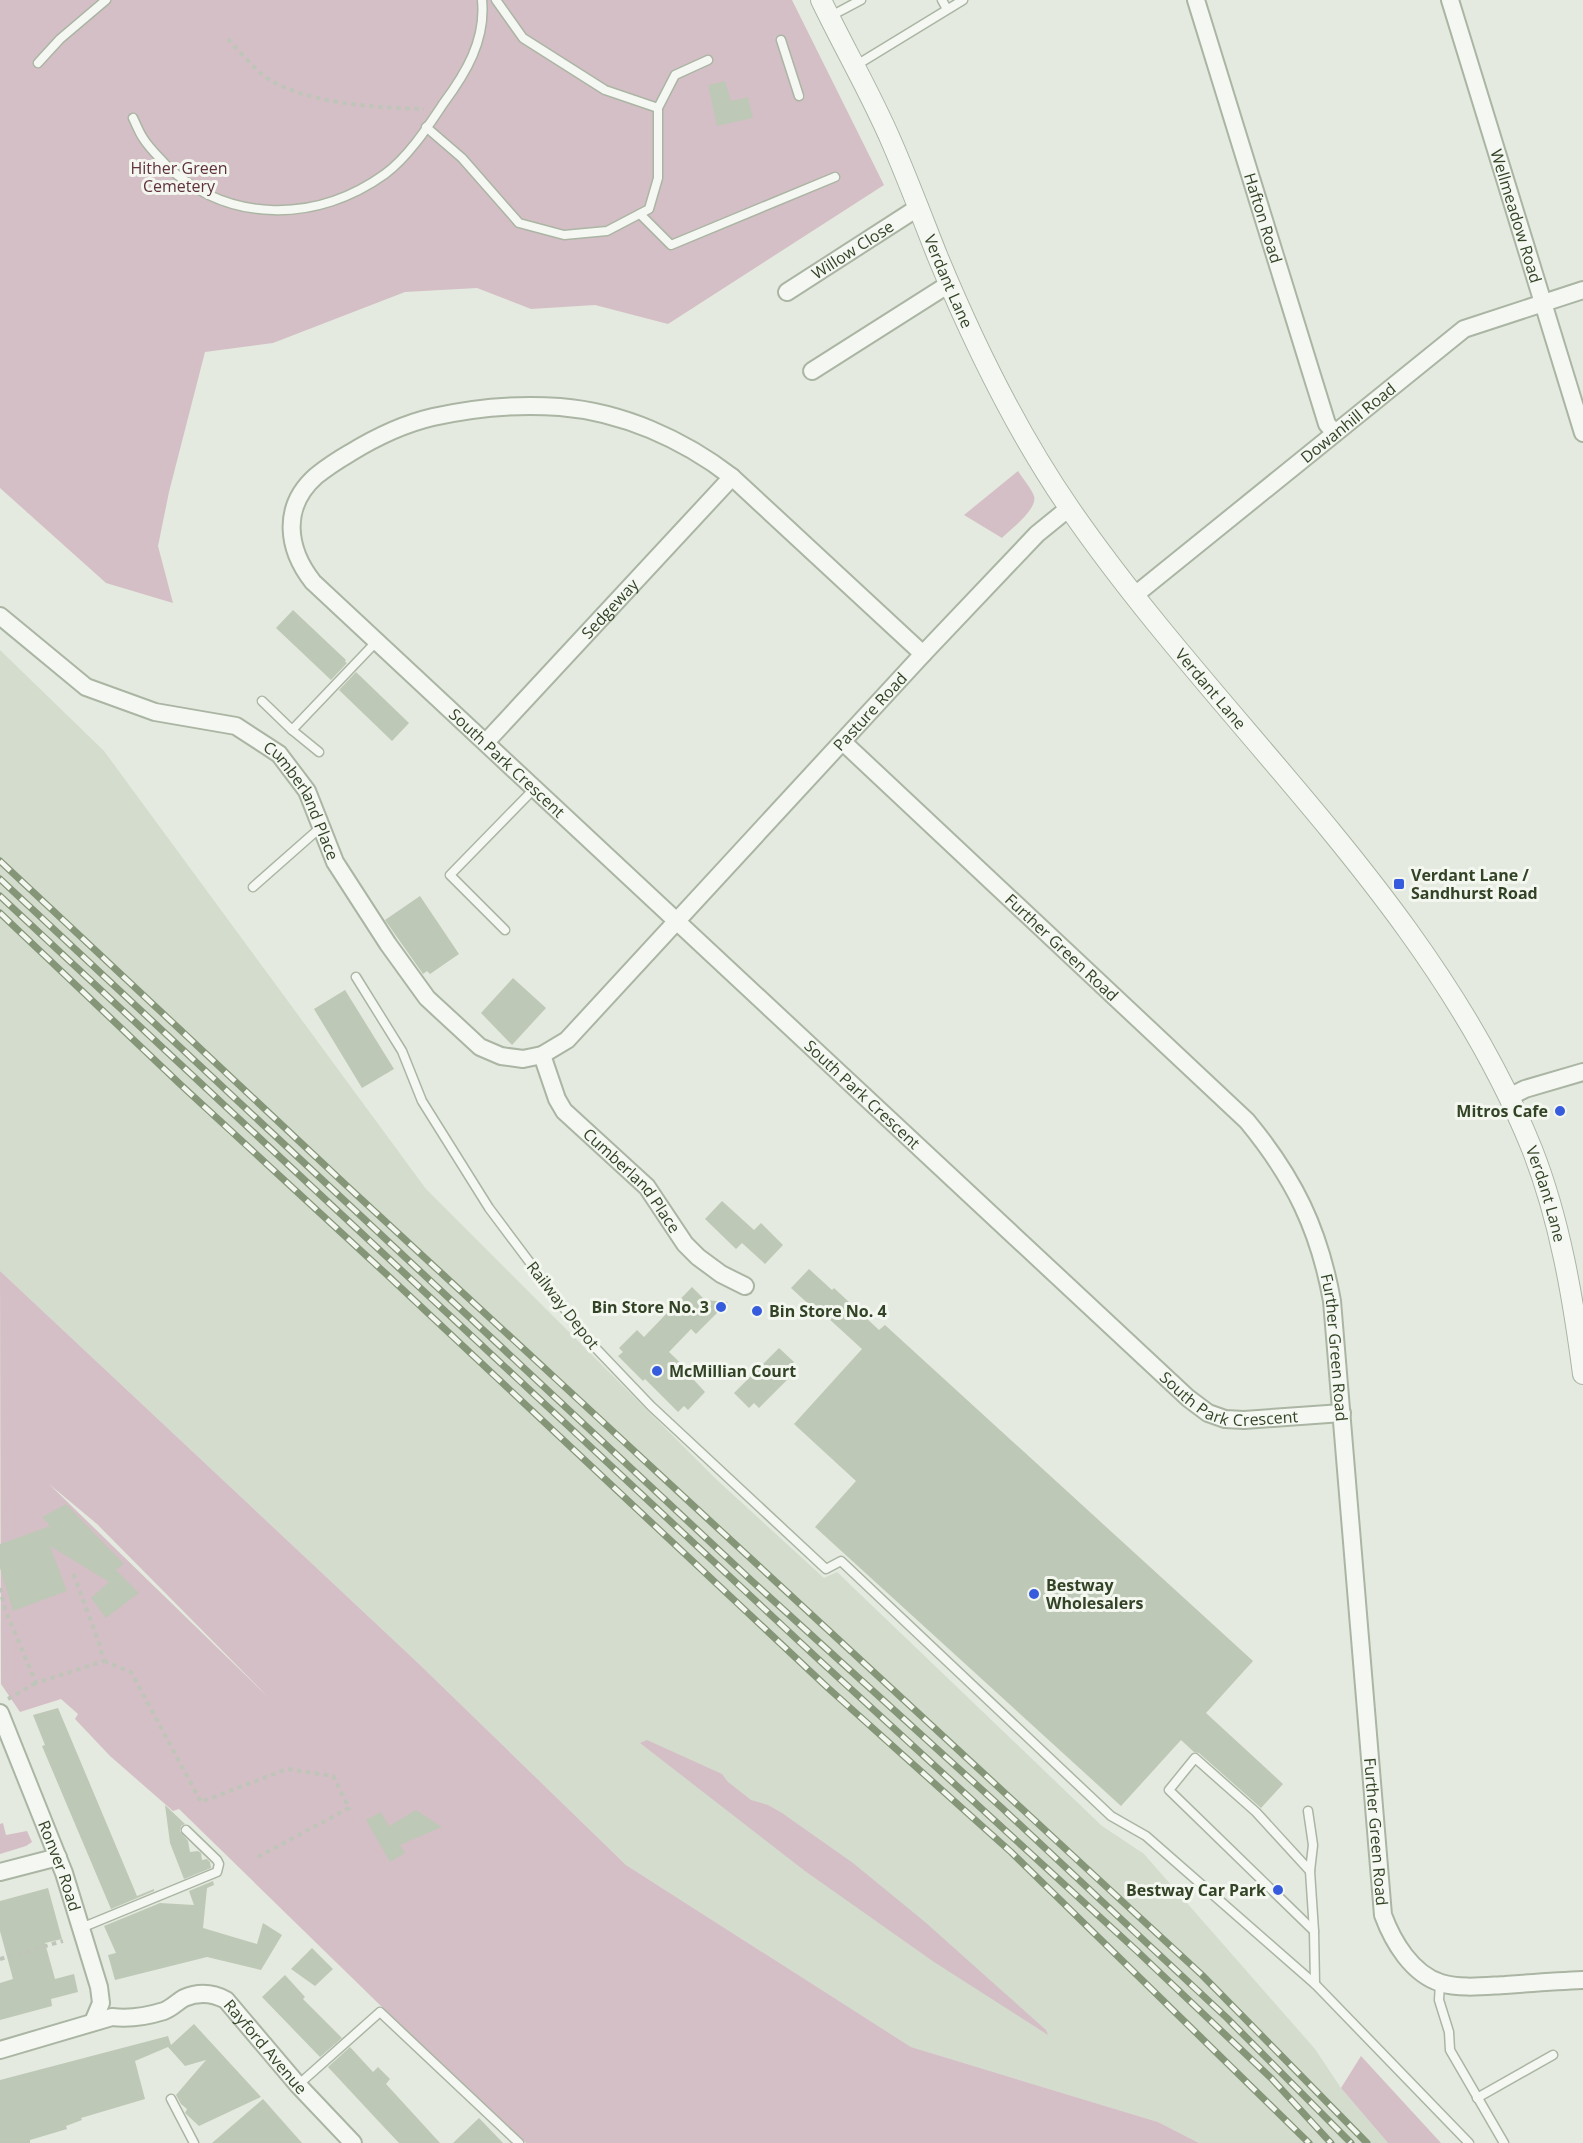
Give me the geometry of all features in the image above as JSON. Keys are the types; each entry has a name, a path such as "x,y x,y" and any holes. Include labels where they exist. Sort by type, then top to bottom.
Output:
{"street":[{"name":"Hafton Road","path":"1196,0 1327,424 1335,433"},
{"name":"Wellmeadow Road","path":"1450,0 1583,433"},
{"name":"Verdant Lane","path":"825,9 890,138 949,284 1010,409 1044,469 1107,561 1328,829 1415,940 1467,1020 1509,1097 1532,1150 1550,1201 1569,1286 1583,1374"},
{"name":"Willow Close","path":"787,292 919,207"},
{"path":"812,371 949,284"},
{"name":"Dowanhill Road","path":"1135,595 1464,329 1583,290"},
{"name":"South Park Crescent","path":"923,654 732,477 709,459 681,444 608,415 560,407 509,408 455,413 415,422 384,433 317,476 299,498 292,527 294,549 303,569 314,582 1188,1398 1208,1413 1225,1419 1244,1420 1342,1413"},
{"name":"Sedgeway","path":"486,742 732,477"},
{"name":"Pasture Road","path":"677,922 923,654 1037,534 1069,508"},
{"name":"Cumberland Place","path":"0,616 86,687 155,712 236,726 279,754 307,791 335,862 388,944 427,998 480,1047 501,1056 523,1059 542,1055 567,1040 677,922"},
{"name":"Further Green Road","path":"843,742 1247,1121 1270,1149 1305,1209 1318,1240 1332,1301 1383,1915 1398,1947 1425,1976 1447,1984"},
{"name":"Cumberland Place","path":"542,1055 556,1099 564,1111 647,1187 675,1230 692,1250 722,1274 744,1286"},
{"path":"1509,1097 1525,1089 1583,1072"},
{"name":"Ronver Road","path":"0,1713 58,1857 81,1928 101,1997 99,2010 93,2022"},
{"path":"0,1872 58,1857"},
{"path":"1447,1984 1485,1986 1583,1980"},
{"name":"Rayford Avenue","path":"0,2050 112,2017 126,2019 166,2010 185,1998 201,1994 216,1994 226,2000 298,2085 353,2143"}],"lane":[{"path":"38,63 60,39 106,0"},
{"path":"133,118 143,139 182,180 224,201 252,210 304,209 340,198 366,186 387,172 440,109 460,81 472,57 482,26 482,0"},
{"path":"496,0 523,38 604,90 658,108"},
{"path":"825,9 861,0"},
{"path":"942,0 947,9"},
{"path":"854,66 963,0"},
{"path":"781,40 799,96"},
{"path":"426,127 462,158 519,223 564,235 607,231 649,209 658,178 658,108 675,75 708,60"},
{"path":"640,214 671,246 835,177"},
{"path":"292,730 377,640"},
{"path":"262,701 319,752"},
{"path":"505,930 450,875 535,788"},
{"path":"253,886 321,827"},
{"name":"Railway Depot","path":"356,977 402,1051 422,1101 483,1198 588,1340 651,1406 826,1569 842,1561 1111,1816 1152,1841 1315,1984"},
{"path":"1310,1871 1256,1812 1195,1758 1169,1790 1314,1931"},
{"path":"1308,1811 1313,1845 1310,1871 1315,1984 1469,2143"},
{"path":"81,1928 217,1872 219,1864 217,1860 186,1830"},
{"path":"1447,1984 1439,2000 1449,2032 1450,2050 1504,2143"},
{"path":"298,2085 380,2012 519,2143"},
{"path":"1477,2097 1553,2055"},
{"path":"171,2099 194,2143"}],"path":[{"path":"228,39 267,77 288,88 350,104 440,109"},
{"path":"73,1573 104,1661"},
{"path":"0,1588 5,1609 36,1683"},
{"path":"0,1703 36,1683 104,1661 131,1672 201,1802 287,1769 333,1776 349,1808 254,1859"},
{"path":"0,1959 63,1941"}],"shaded area":[{"path":"0,650 104,751 426,1189 717,1480 824,1578 837,1572 1102,1826 1144,1854 1315,2049 1341,2088 1388,2143 1199,2143 1158,2122 911,2047 626,1865 418,1663 0,1271"}],"green space":[{"name":"Hither Green Cemetery","path":"0,0 792,0 884,185 668,324 595,305 531,309 477,288 405,292 273,343 205,352 169,492 158,546 173,603 106,583 0,488"},
{"path":"1018,471 1033,493 1034,501 1028,513 1002,538 964,515"},
{"path":"0,1271 418,1663 626,1865 911,2047 1158,2122 1199,2143 526,2143 421,2045 179,1809 173,1811 110,1756 75,1719 78,1714 61,1699 20,1712 1,1684","holes":["49,1484 97,1524 268,1697"]},
{"path":"647,1740 722,1774 728,1782 751,1800 768,1805 782,1813 853,1863 925,1922 1046,2030 1048,2035 934,1962 805,1871 640,1743"},
{"path":"3,1823 6,1835 27,1831 32,1842 0,1854 0,1824"},
{"path":"1361,2056 1441,2143 1388,2143 1341,2088"}],"building":[{"path":"725,81 731,101 748,97 753,118 717,126 708,85"},
{"path":"293,610 346,660 347,663 331,680 276,628"},
{"path":"356,672 409,723 392,741 339,690"},
{"path":"420,896 459,954 430,974 427,971 423,974 385,920"},
{"path":"513,978 546,1008 512,1045 481,1013"},
{"path":"345,990 394,1069 362,1088 314,1009"},
{"path":"722,1201 754,1230 761,1223 783,1245 765,1264 742,1243 736,1249 705,1219"},
{"name":"Bestway Wholesalers","path":"809,1269 832,1290 834,1288 879,1330 885,1325 1253,1661 1206,1713 1283,1784 1261,1808 1181,1740 1121,1806 815,1527 856,1481 794,1424 862,1349 816,1307 814,1309 791,1288"},
{"path":"692,1287 705,1300 728,1302 696,1334 691,1329 669,1352 696,1378 694,1380 705,1392 688,1410 684,1406 678,1412 618,1356 623,1352 619,1348 637,1330 644,1337"},
{"path":"779,1348 794,1362 789,1367 795,1372 759,1408 754,1403 749,1408 734,1393"},
{"path":"66,1504 124,1564 116,1570 139,1593 106,1618 91,1598 109,1582 50,1546 67,1591 13,1611 0,1568 0,1544 50,1526 42,1517"},
{"path":"58,1708 137,1896 154,1889 154,1891 111,1909 42,1746 45,1745 33,1715"},
{"path":"165,1805 185,1824 181,1826 180,1831 188,1841 190,1852 201,1853 202,1860 207,1859 211,1868 184,1879 170,1843"},
{"path":"416,1810 442,1827 400,1845 405,1853 390,1862 366,1820 381,1812 389,1826"},
{"path":"213,1881 214,1885 207,1888 203,1928 257,1944 263,1923 282,1935 261,1970 207,1957 115,1980 108,1955 116,1953 104,1926 160,1903 194,1905 189,1891"},
{"path":"48,1888 62,1939 45,1943 55,1979 74,1974 78,1992 51,1999 52,2006 0,2020 0,1983 13,1979 0,1931 0,1901"},
{"path":"312,1948 333,1969 315,1986 291,1969"},
{"path":"285,1975 305,1997 303,1999 342,2038 320,2057 262,1997"},
{"path":"194,2024 261,2097 199,2126 185,2113 187,2109 176,2095 206,2060 185,2066 168,2047 135,2061 145,2099 81,2118 82,2120 66,2126 67,2129 30,2140 30,2143 0,2143 0,2080 168,2036 171,2045"},
{"path":"350,2047 373,2072 378,2067 390,2079 386,2084 440,2143 399,2143 382,2125 328,2067"},
{"path":"263,2099 302,2143 212,2143"},
{"path":"479,2118 503,2143 453,2143"}],"railway":[{"path":"0,861 347,1186 1202,1975 1367,2143"},
{"path":"0,879 753,1582 1002,1808 1227,2018 1351,2143"},
{"path":"0,896 817,1658 1137,1951 1272,2079 1331,2143"},
{"path":"0,913 181,1085 828,1688 1011,1852 1309,2143"}],"place":[{"name":"Verdant Lane / Sandhurst Road","path":"1399,884"},
{"name":"Mitros Cafe","path":"1560,1111"},
{"name":"Bin Store No. 3","path":"721,1307"},
{"name":"Bin Store No. 4","path":"757,1311"},
{"name":"McMillian Court","path":"657,1371"},
{"name":"Bestway Wholesalers","path":"1034,1594"},
{"name":"Bestway Car Park","path":"1278,1890"}]}
